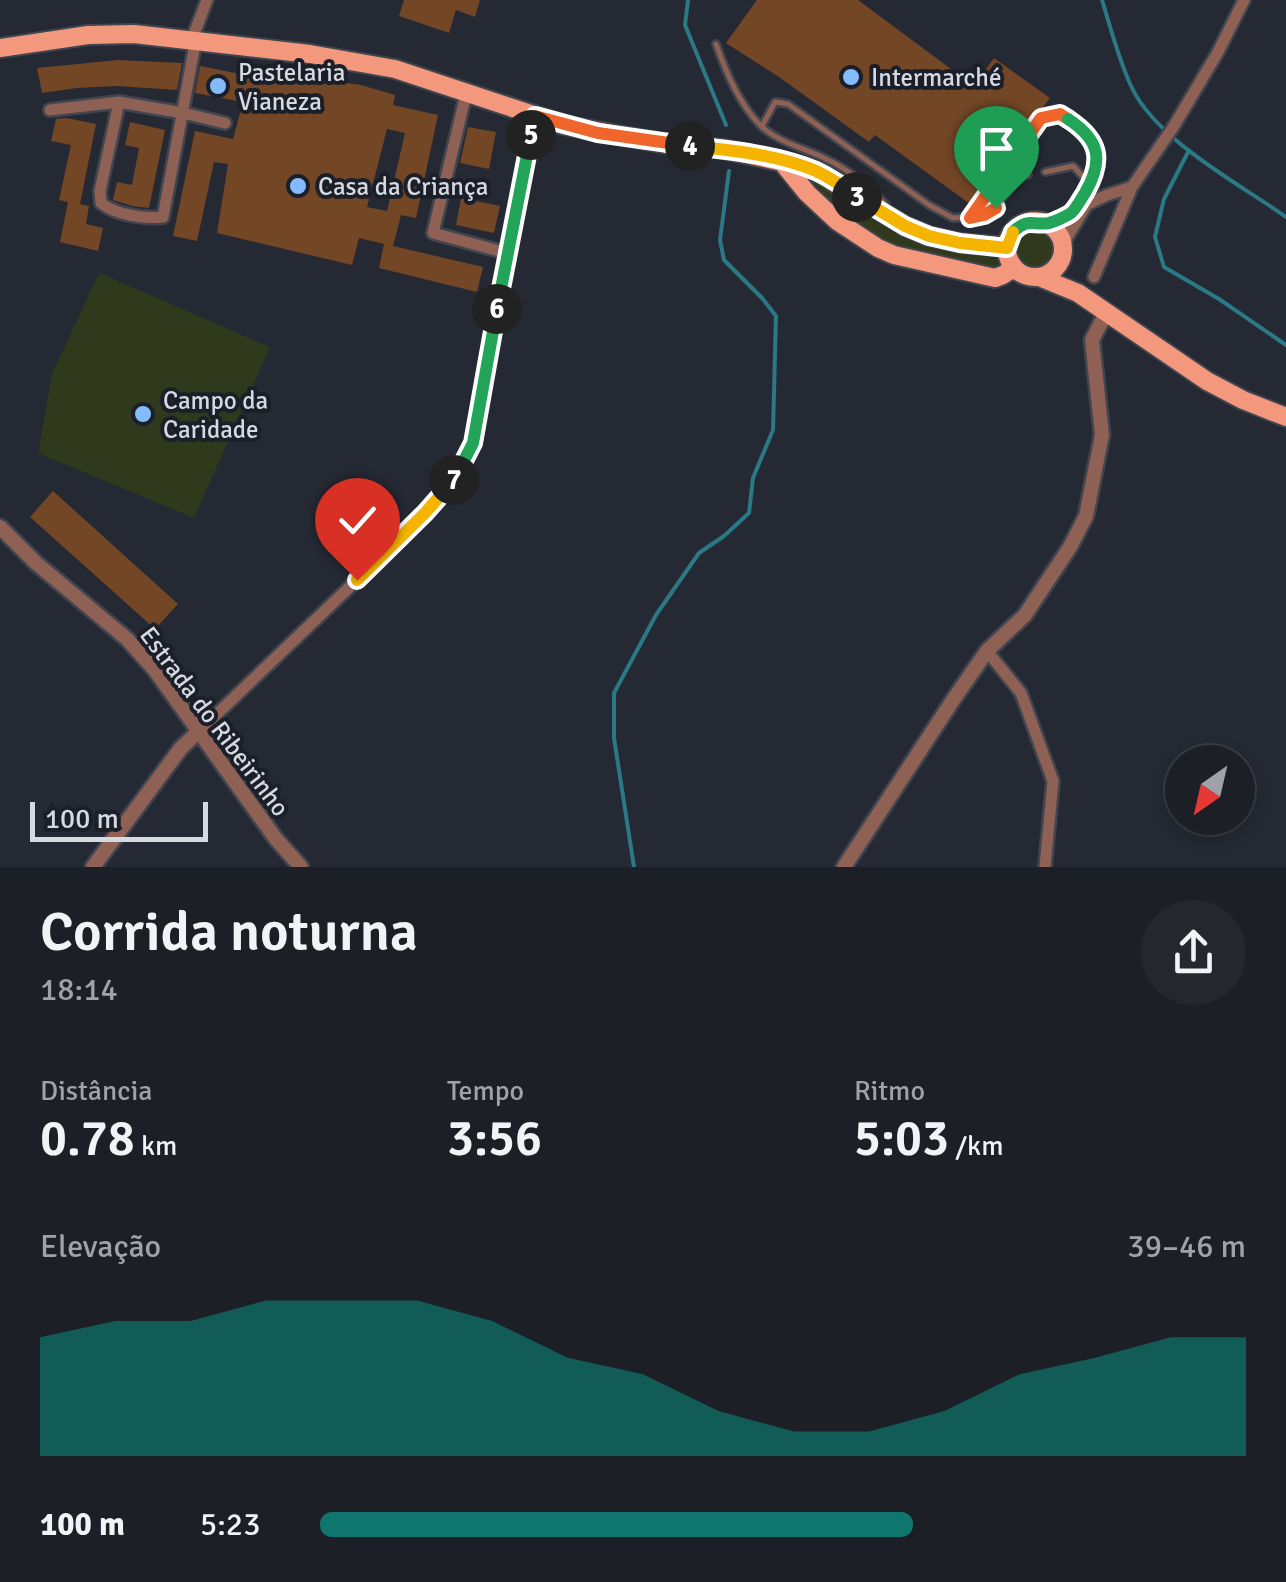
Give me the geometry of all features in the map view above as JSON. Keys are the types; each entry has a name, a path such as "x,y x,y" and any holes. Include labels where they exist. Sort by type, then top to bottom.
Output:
{"main road":[{"path":"0,48 88,35 134,34 194,39 395,69 598,133 722,149 819,172 905,226 943,240 1007,248"},
{"path":"781,161 807,193 837,220 894,255 995,278 1014,268"},
{"path":"1078,294 1055,228 1030,221 1021,224 1009,238 1007,248 1014,268 1078,294 1206,381 1286,417"},
{"path":"1038,277 1054,270 1063,250"}],"street":[{"path":"119,102 101,203 109,209 149,218 163,217 194,39 207,0"},
{"path":"1094,277 1132,187 1174,126 1244,0"},
{"path":"466,94 433,233 507,252"},
{"path":"50,110 119,102 225,123"},
{"path":"93,867 181,748 425,513 456,477 473,443 535,116"},
{"path":"1048,224 1132,187"},
{"path":"1063,250 1086,206"},
{"path":"844,867 988,651 1025,615 1086,516 1102,435 1092,340 1106,314"},
{"name":"Estrada do Ribeirinho","path":"0,527 36,563 127,639 154,669 276,839 301,867"},
{"path":"988,651 1022,693 1053,781 1045,867"}],"lane":[{"path":"716,44 727,74 762,126 860,178 905,226"},
{"path":"762,126 775,102 788,104 953,218 984,215 996,208 1018,177 1028,175"},
{"path":"970,218 1041,118 1060,114 1082,129 1094,143 1097,156 1090,184 1072,212"},
{"path":"1045,172 1073,166 1090,184"}],"green space":[{"path":"807,176 902,235 942,248 991,253 999,264 991,269 892,247 858,228 806,185"},
{"path":"1037,231 1050,237 1056,250 1050,263 1037,269 1024,263 1018,250 1024,237"},
{"name":"Campo da Caridade","path":"99,273 270,347 194,518 38,453 52,374"}],"building":[{"path":"404,0 480,0 475,17 456,10 449,33 399,16"},
{"path":"757,0 858,0 974,86 994,58 1050,98 970,204 875,135 869,142 726,43"},
{"path":"118,60 182,63 177,90 116,86 42,93 37,68"},
{"name":"Casa da Criança","path":"200,66 250,76 252,70 361,85 395,95 393,105 438,115 416,218 401,215 393,246 483,267 477,292 379,268 384,244 359,238 352,265 217,233 228,164 214,162 197,241 173,236 195,131 233,139 243,102 195,93","holes":["387,129 405,133 387,211 367,207"]},
{"path":"56,119 96,124 80,204 89,206 86,224 103,228 98,251 60,242 68,202 59,200 71,145 51,141"},
{"path":"130,122 165,130 149,208 113,200 117,182 132,185 139,148 125,145"},
{"path":"468,127 496,132 489,169 460,163"},
{"path":"461,198 500,206 494,233 456,225"},
{"path":"53,491 178,604 155,629 30,517"}],"waterway":[{"path":"688,0 685,25 726,125"},
{"path":"1102,0 1132,88 1160,126 1201,160 1286,217"},
{"path":"1189,150 1164,199 1155,237 1164,267 1286,345"},
{"path":"634,867 614,738 614,693 656,615 699,553 749,513 753,478 773,430 776,316 724,260 720,240 729,171"}],"place":[{"name":"Intermarché","path":"851,77"},
{"name":"Pastelaria Vianeza","path":"218,86"},
{"name":"Casa da Criança","path":"298,186"},
{"name":"Campo da Caridade","path":"143,414"}],"route":[{"path":"357,580 456,477 473,443 535,116 598,133 722,149 800,166 819,172 905,226 929,236 1007,248 1009,238 1021,224 1048,224 1072,212 1095,172 1094,143 1060,114 1041,118 970,218 996,208"}]}
